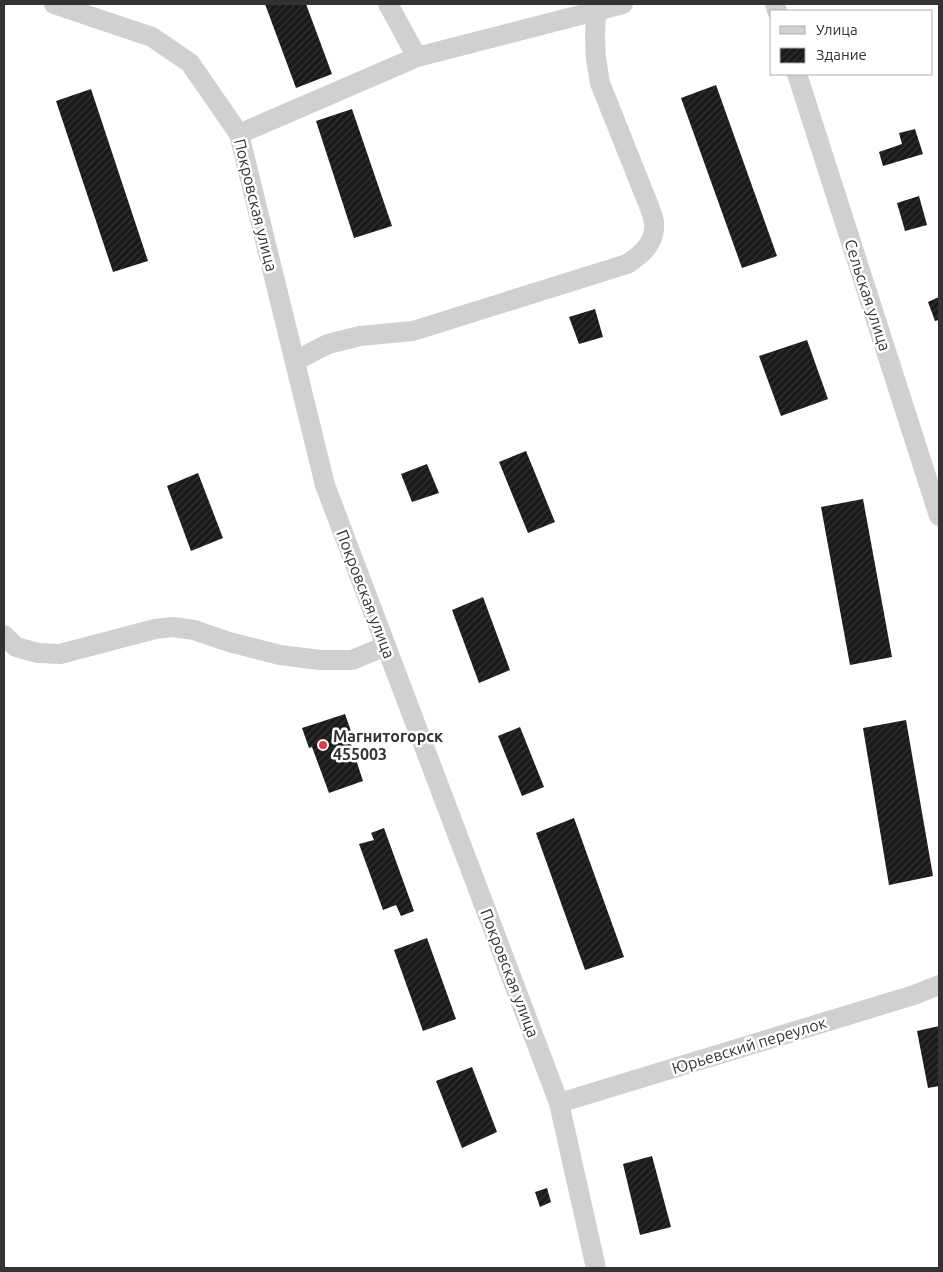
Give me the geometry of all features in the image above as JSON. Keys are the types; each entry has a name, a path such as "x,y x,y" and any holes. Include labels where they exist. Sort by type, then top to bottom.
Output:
{"street":[{"name":"Покровская улица","path":"54,4 152,37 190,63 239,134 325,485 559,1103 596,1268"},
{"path":"388,4 417,57"},
{"path":"239,134 417,57 623,4"},
{"path":"295,361 328,344 360,336 413,331 627,264 638,258 648,246 654,234 654,221 600,83 595,52 596,10"},
{"name":"Сельская улица","path":"797,75 939,516"},
{"path":"4,635 16,646 38,653 60,654 172,626 194,630 229,642 280,655 320,660 352,660 386,646"},
{"name":"Юрьевский переулок","path":"559,1103 914,995 939,985"}],"building":[{"path":"265,4 306,4 332,74 296,88"},
{"path":"716,85 777,256 742,268 681,98"},
{"path":"91,89 148,261 113,272 56,101"},
{"path":"352,109 392,226 354,238 316,121"},
{"path":"915,129 923,154 883,166 879,152 902,144 899,133"},
{"path":"919,196 927,225 905,231 897,203"},
{"path":"939,297 939,320 935,321 928,302"},
{"path":"595,309 603,337 579,344 569,317"},
{"path":"807,340 828,399 781,416 759,356"},
{"path":"526,451 555,522 528,533 499,462"},
{"path":"427,464 439,493 412,502 401,474"},
{"path":"198,473 223,538 191,551 167,486"},
{"path":"863,499 892,657 850,665 821,507"},
{"path":"483,597 510,670 479,683 452,610"},
{"path":"345,714 352,734 348,735 363,781 329,793 312,747 309,748 302,728"},
{"path":"906,720 933,876 889,885 863,728"},
{"path":"520,727 544,787 522,796 498,736"},
{"path":"574,818 624,957 585,970 536,833"},
{"path":"384,828 414,911 401,916 396,905 383,910 359,844 374,840 371,833"},
{"path":"427,938 456,1019 423,1031 394,950"},
{"path":"939,1026 939,1086 928,1088 917,1031"},
{"path":"472,1067 497,1132 462,1148 436,1081"},
{"path":"652,1156 671,1227 640,1235 623,1164"},
{"path":"547,1188 551,1202 540,1207 535,1192"}],"place":[{"name":"Магнитогорск 455003","path":"323,745"}]}
